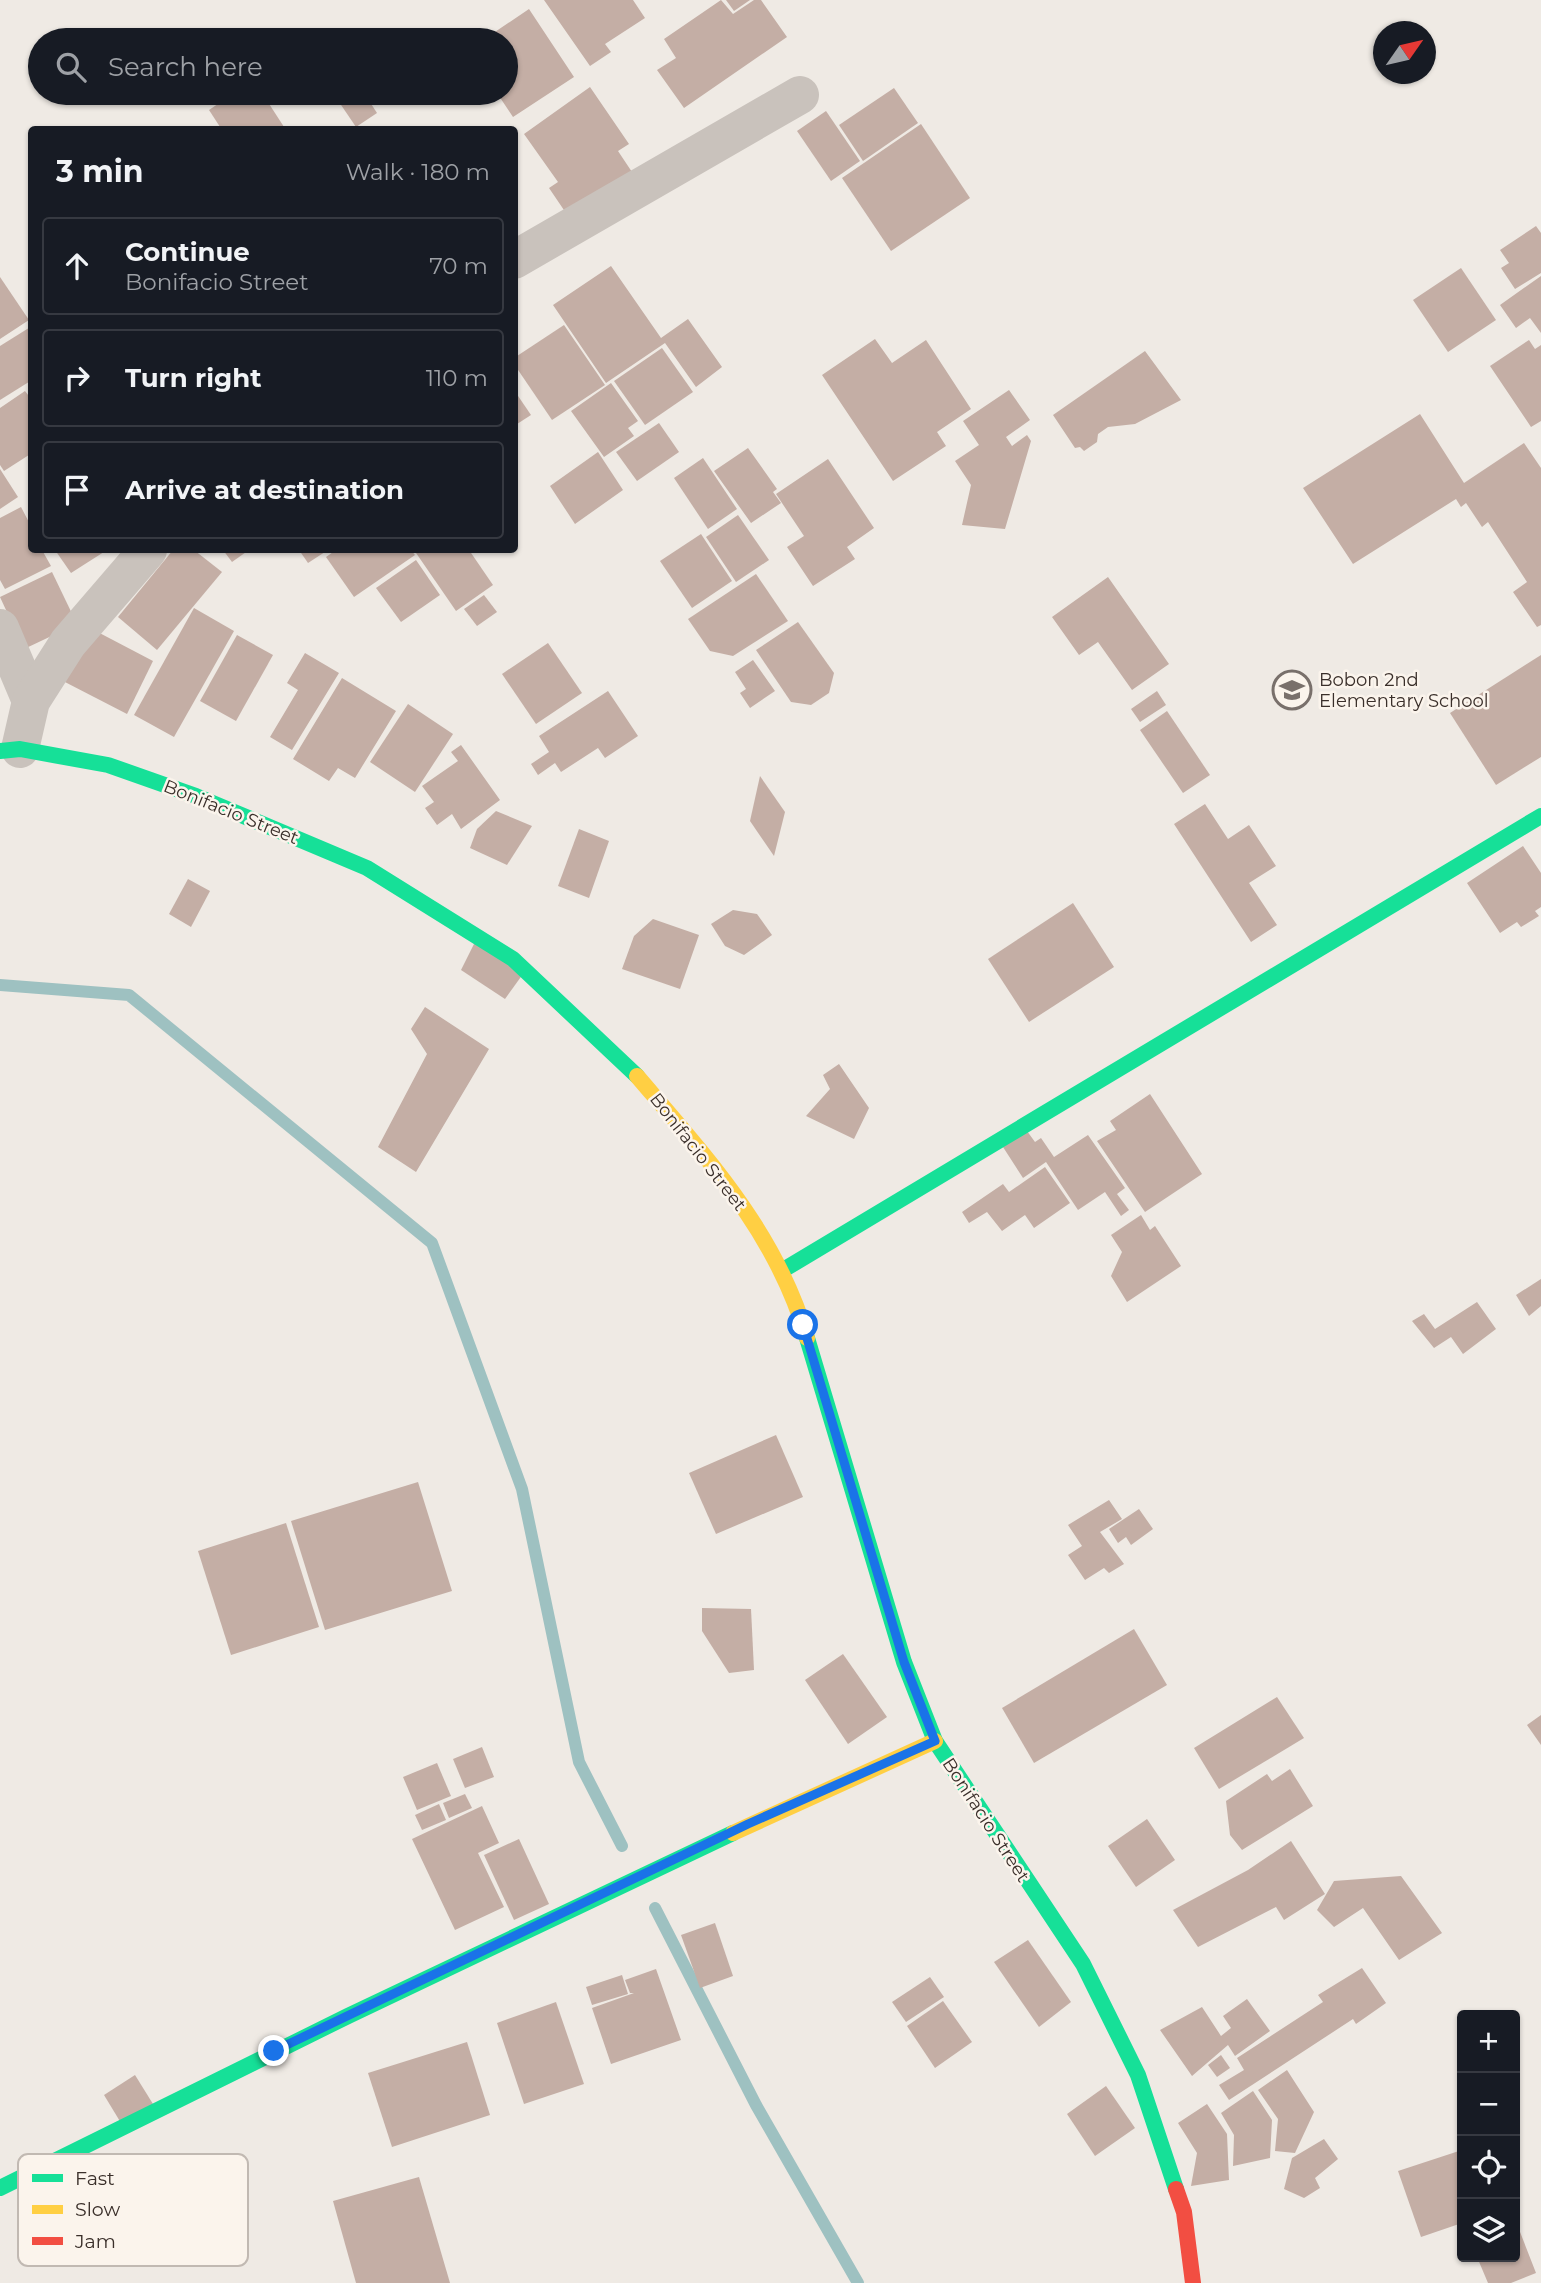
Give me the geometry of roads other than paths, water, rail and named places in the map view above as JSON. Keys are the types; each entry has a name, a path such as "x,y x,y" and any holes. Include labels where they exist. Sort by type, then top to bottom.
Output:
{"street":[{"path":"518,258 800,95"},
{"path":"10,750 31,701 68,643 145,553"},
{"path":"0,628 31,701"},
{"name":"Bonifacio Street","path":"10,750 108,765 196,796 355,863 513,959 629,1066 728,1184 783,1270 803,1325 904,1662 935,1741 1083,1964 1138,2075 1184,2212 1193,2283"},
{"path":"783,1270 1541,816"},
{"path":"69,2154 748,1824 935,1741"},
{"path":"0,2188 18,2179"}],"waterway":[{"path":"0,985 129,995 432,1243 522,1489 579,1762 622,1846"},
{"path":"655,1908 756,2105 858,2283"}],"place":[{"name":"Bobon 2nd Elementary School","path":"1292,690"}]}
